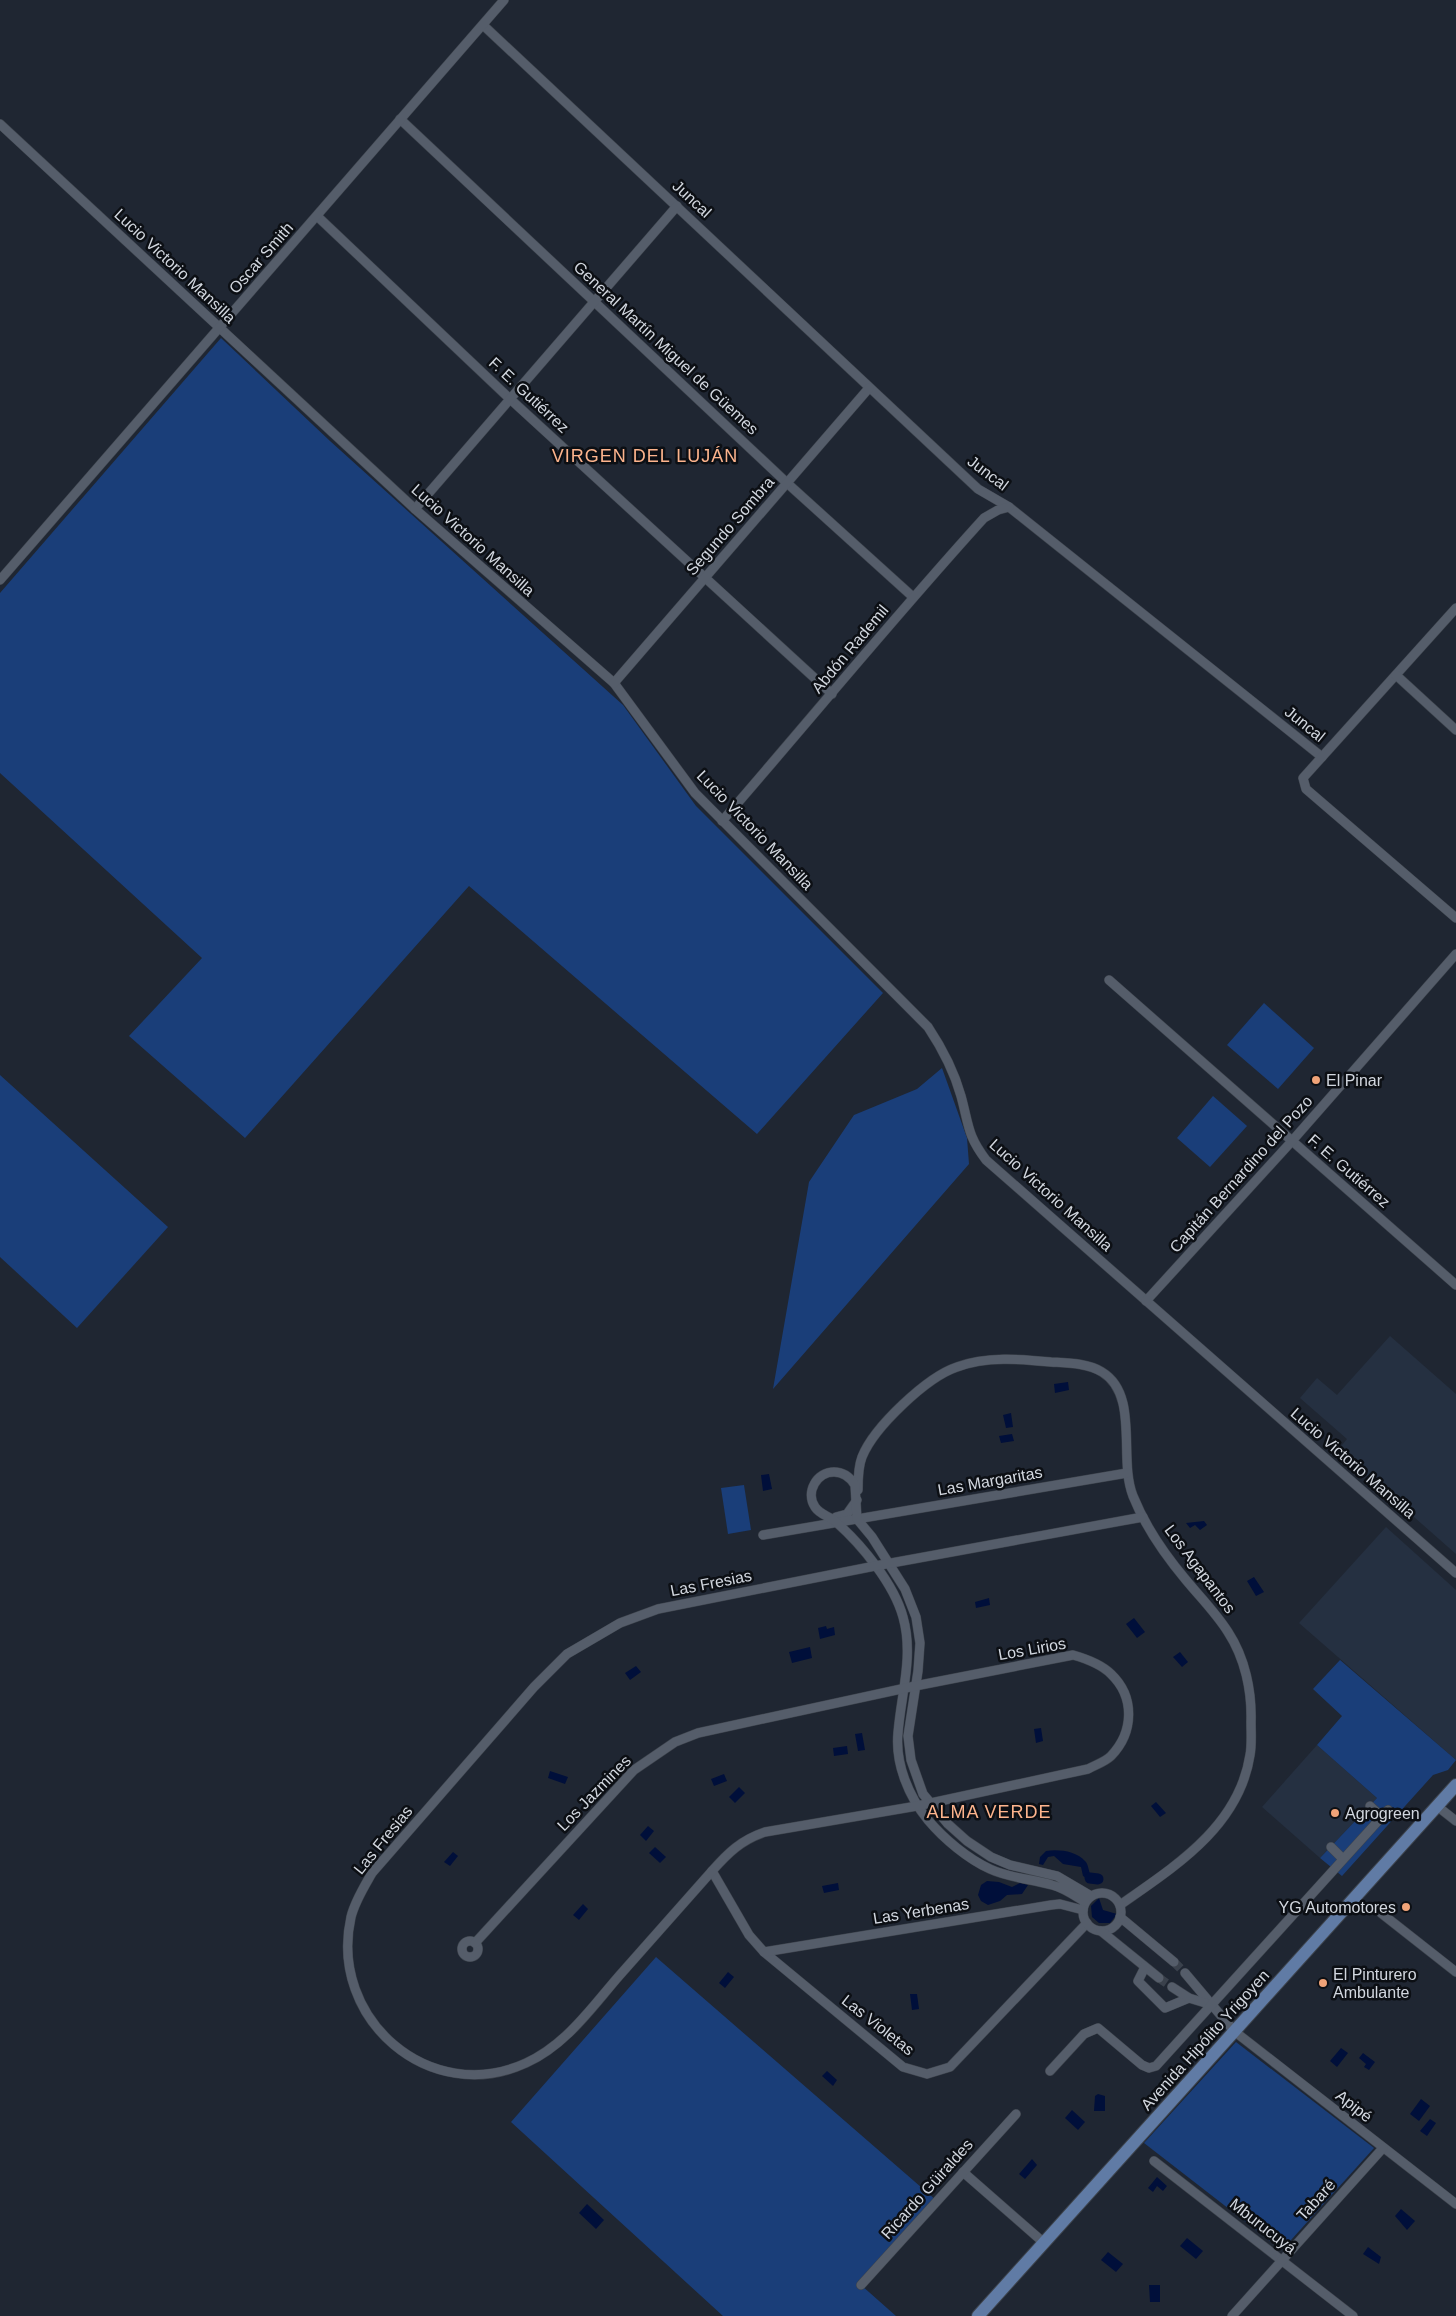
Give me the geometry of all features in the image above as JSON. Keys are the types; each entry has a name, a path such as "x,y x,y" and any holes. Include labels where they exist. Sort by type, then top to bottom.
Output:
{"main road":[{"name":"Avenida Hipólito Yrigoyen","path":"978,2316 1456,1785"}],"street":[{"name":"Oscar Smith","path":"0,580 504,0"},
{"name":"Juncal","path":"483,25 978,489 1010,507 1322,757 1303,778 1306,789 1456,918"},
{"name":"General Martín Miguel de Güemes","path":"400,120 787,483 912,597"},
{"name":"Lucio Victorio Mansilla","path":"0,124 415,509 614,683 695,793 928,1027 950,1065 961,1096 973,1143 986,1160 1456,1573"},
{"path":"415,509 677,206"},
{"name":"F. E. Gutiérrez","path":"317,216 509,398 832,694"},
{"name":"Segundo Sombra","path":"614,683 869,388"},
{"name":"Abdón Rademil","path":"722,820 832,694 912,597 984,518 998,510 1010,507"},
{"path":"1322,757 1456,608"},
{"path":"1396,675 1456,730"},
{"name":"Capitán Bernardino del Pozo","path":"1146,1301 1292,1141 1456,954"},
{"name":"F. E. Gutiérrez","path":"1109,980 1456,1285"},
{"name":"Los Agapantos","path":"857,1519 857,1496 862,1457 871,1442 920,1388 935,1377 958,1366 991,1360 1038,1360 1077,1364 1101,1371 1116,1384 1124,1405 1127,1473 1132,1494 1143,1517 1166,1555 1229,1634 1248,1678 1251,1715 1250,1755 1243,1780 1231,1806 1214,1831 1186,1858 1120,1905"},
{"path":"763,1535 832,1519 847,1514 855,1505 857,1496 851,1479 838,1472 823,1475 813,1486 812,1501 821,1513 832,1519 875,1566 896,1595 904,1618 908,1644 905,1690 898,1736 906,1783 917,1806 930,1822 964,1854 990,1870 1052,1885 1086,1903"},
{"name":"Las Margaritas","path":"857,1519 1127,1473"},
{"path":"890,1564 1143,1517"},
{"path":"832,1519 857,1519 905,1588 916,1617 920,1643 908,1736 911,1760 923,1794 948,1824 967,1841 991,1857 1010,1865 1057,1876 1086,1903 1087,1923 1101,1931 1159,1978"},
{"name":"Las Fresias","path":"890,1564 658,1609 620,1623 567,1654 534,1687 372,1873 357,1898 351,1918 348,1954 353,1987 363,2011 384,2037 400,2051 443,2071 470,2074 503,2071 527,2062 564,2039 733,1847 747,1838 765,1832 931,1803"},
{"name":"Los Lirios","path":"915,1686 1074,1655 1093,1662 1111,1674 1126,1696 1128,1710 1129,1718 1124,1739 1110,1757 1088,1769 931,1803"},
{"name":"Los Jazmines","path":"475,1943 634,1770 675,1742 698,1732 905,1690 915,1686"},
{"path":"1050,2071 1084,2034 1094,2029 1102,2029 1142,2065 1149,2068 1156,2066 1385,1814 1370,1806"},
{"path":"1437,1806 1456,1821"},
{"path":"1331,1847 1344,1859"},
{"name":"Las Violetas","path":"712,1871 749,1935 764,1952 903,2067 927,2074 950,2067 1087,1923"},
{"path":"1086,1903 1096,1894 1108,1894 1120,1905 1120,1918 1115,1926 1101,1931"},
{"name":"Las Yerbenas","path":"764,1952 1051,1905 1086,1903"},
{"path":"1381,1913 1456,1972"},
{"path":"1120,1918 1174,1962"},
{"path":"1145,1967 1138,1982 1165,2008 1189,1998"},
{"name":"Apipé","path":"1185,1973 1234,2031 1456,2203"},
{"path":"1172,1987 1189,1998 1212,2005"},
{"name":"Ricardo Güiraldes","path":"861,2285 1016,2114"},
{"name":"Tabaré","path":"1232,2316 1383,2148"},
{"name":"Mburucuyá","path":"1154,2161 1354,2316"},
{"path":"963,2172 1044,2242"}],"shaded area":[{"path":"221,338 330,441 623,705 696,806 883,993 757,1134 469,886 245,1138 129,1036 202,958 0,773 0,593"},
{"path":"1264,1003 1314,1048 1278,1089 1227,1045"},
{"path":"942,1068 967,1138 969,1164 773,1389 809,1182 854,1115 917,1089"},
{"path":"0,1075 168,1227 77,1328 0,1257"},
{"path":"1213,1096 1247,1126 1210,1167 1177,1138"},
{"path":"1390,1336 1456,1394 1456,1554 1338,1450 1347,1439 1300,1398 1317,1378 1337,1395"},
{"path":"1068,1382 1069,1390 1055,1393 1054,1384"},
{"path":"1011,1413 1013,1427 1006,1428 1003,1415"},
{"path":"1012,1434 1014,1441 1001,1443 999,1436"},
{"path":"769,1474 772,1489 763,1491 761,1475"},
{"path":"744,1485 751,1530 728,1534 721,1488"},
{"path":"1204,1521 1207,1525 1200,1530 1195,1525 1190,1528 1186,1523"},
{"path":"1386,1527 1456,1590 1456,1760 1299,1623"},
{"path":"1254,1577 1264,1592 1256,1596 1247,1581"},
{"path":"989,1598 990,1605 976,1608 975,1602"},
{"path":"1134,1618 1145,1632 1137,1638 1126,1624"},
{"path":"826,1626 827,1629 834,1627 835,1635 820,1639 818,1628"},
{"path":"810,1647 812,1658 792,1663 789,1652"},
{"path":"1180,1652 1188,1662 1182,1667 1173,1657"},
{"path":"1340,1660 1456,1760 1448,1770 1433,1775 1342,1876 1320,1858 1377,1798 1317,1745 1342,1716 1313,1689"},
{"path":"636,1666 641,1672 630,1680 625,1673"},
{"path":"1041,1728 1043,1741 1036,1743 1034,1729"},
{"path":"862,1733 865,1750 858,1751 855,1734"},
{"path":"1317,1745 1377,1798 1320,1858 1262,1807"},
{"path":"847,1746 848,1754 834,1756 833,1748"},
{"path":"550,1771 568,1777 565,1784 548,1778"},
{"path":"724,1774 727,1781 714,1786 711,1779"},
{"path":"739,1787 745,1793 735,1803 729,1797"},
{"path":"1156,1802 1166,1813 1160,1817 1151,1806"},
{"path":"648,1826 654,1831 646,1841 640,1835"},
{"path":"655,1847 666,1857 660,1863 649,1853"},
{"path":"1056,1850 1077,1855 1086,1863 1091,1875 1088,1879 1083,1876 1081,1867 1063,1864 1054,1856 1048,1857 1043,1865 1039,1864 1040,1857 1046,1851"},
{"path":"453,1852 458,1856 450,1866 444,1862"},
{"path":"987,1881 999,1882 1012,1887 1020,1883 1028,1885 1022,1894 1007,1895 1000,1901 988,1905 981,1901 978,1895 981,1885"},
{"path":"838,1883 839,1890 824,1893 822,1886"},
{"path":"1099,1898 1103,1910 1117,1914 1110,1923 1099,1923 1092,1917 1091,1906"},
{"path":"583,1904 588,1909 579,1920 573,1915"},
{"path":"656,1957 937,2201 861,2285 896,2316 723,2316 511,2122"},
{"path":"728,1972 734,1977 725,1988 719,1983"},
{"path":"910,1994 917,1994 919,2009 912,2010"},
{"path":"1236,2042 1374,2148 1282,2250 1144,2143"},
{"path":"1341,2048 1348,2053 1337,2067 1330,2061"},
{"path":"1363,2053 1375,2062 1369,2070 1364,2067 1366,2064 1359,2058"},
{"path":"827,2071 837,2080 833,2086 822,2076"},
{"path":"1098,2094 1105,2096 1105,2111 1094,2111 1095,2096"},
{"path":"1421,2099 1430,2106 1419,2121 1410,2114"},
{"path":"1072,2110 1085,2122 1078,2130 1065,2118"},
{"path":"1430,2119 1436,2123 1427,2136 1420,2131"},
{"path":"1032,2159 1037,2165 1025,2179 1019,2174"},
{"path":"1157,2177 1167,2186 1163,2191 1157,2186 1153,2192 1148,2188"},
{"path":"587,2204 604,2220 596,2229 579,2213"},
{"path":"1401,2209 1415,2221 1407,2230 1395,2216"},
{"path":"1187,2238 1203,2251 1196,2259 1180,2246"},
{"path":"1368,2247 1381,2257 1379,2264 1363,2254"},
{"path":"1108,2252 1123,2264 1116,2272 1101,2260"},
{"path":"1149,2285 1160,2285 1160,2302 1150,2302"}],"waterway":[{"path":"1090,1878 1098,1879"}],"tunnel":[{"path":"1174,1962 1185,1973"},
{"path":"1159,1978 1172,1987"}],"place":[{"name":"El Pinar","path":"1316,1080"},
{"name":"Agrogreen","path":"1335,1813"},
{"name":"YG Automotores","path":"1406,1907"},
{"name":"El Pinturero Ambulante","path":"1323,1983"}],"district":[{"name":"VIRGEN DEL LUJÁN","path":"645,456"},
{"name":"ALMA VERDE","path":"989,1812"}]}
